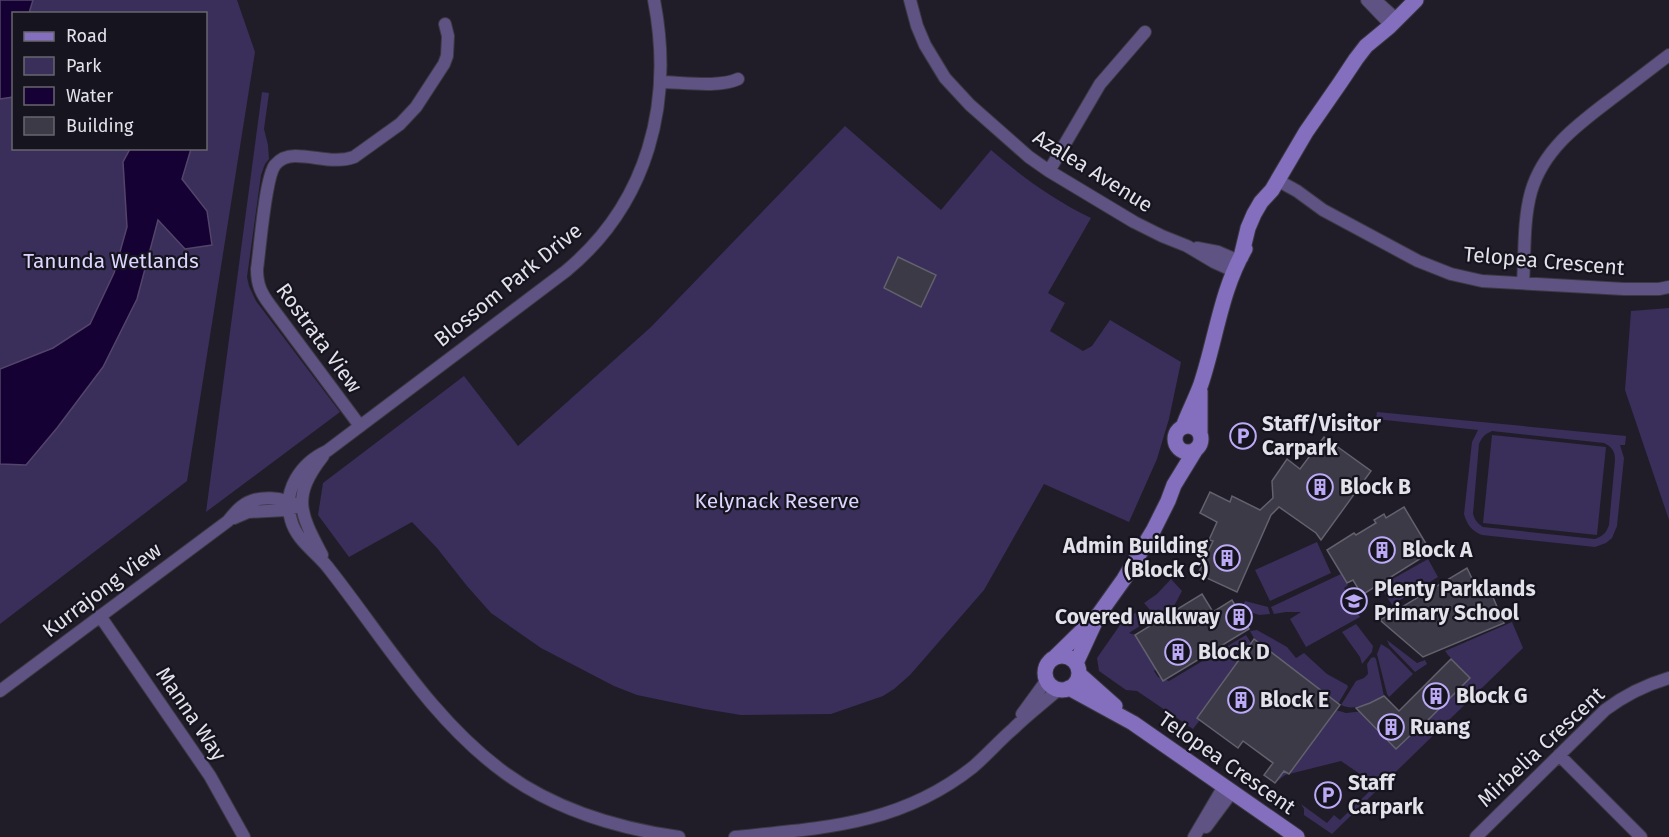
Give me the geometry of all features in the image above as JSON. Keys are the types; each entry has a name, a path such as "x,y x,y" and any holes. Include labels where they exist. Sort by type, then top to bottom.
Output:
{"street":[{"name":"Blossom Park Drive","path":"294,505 303,492 313,469 327,451 581,259 622,209 639,175 653,131 660,82 660,43 654,0"},
{"name":"Azalea Avenue","path":"910,0 925,45 945,78 970,105 1029,157 1134,222 1187,246 1218,252 1238,263"},
{"path":"1367,0 1392,24"},
{"path":"1375,0 1392,24"},
{"path":"1174,484 1176,435 1183,427 1200,385 1221,308 1238,263 1264,217 1274,186 1306,132 1340,84 1373,51 1392,24 1416,0"},
{"name":"Rostrata View","path":"360,426 259,288 257,269 268,180 275,165 286,157 298,156 341,161 354,157 407,118 444,64 448,46 445,24"},
{"path":"1049,171 1100,84 1145,33"},
{"path":"1523,284 1528,205 1537,175 1546,159 1557,144 1580,123 1669,56"},
{"path":"660,82 720,84 738,79"},
{"name":"Telopea Crescent","path":"1274,186 1297,191 1323,210 1435,269 1467,278 1523,284 1624,289 1669,287"},
{"path":"1058,686 1044,670 1050,660 1099,614 1139,555 1168,501 1174,484 1201,442 1200,385"},
{"path":"1183,427 1191,426 1200,434"},
{"path":"1177,446 1184,451 1196,449"},
{"name":"Kurrajong View","path":"0,691 228,520 242,506 257,499 268,498 294,505"},
{"path":"294,505 328,567 442,716 465,740 505,773 542,796 593,818 636,830 678,837"},
{"path":"735,837 847,824 897,810 934,792 972,768 1058,686 1076,682 1078,668 1099,614"},
{"name":"Manna Way","path":"100,616 210,776 244,837"},
{"path":"1055,657 1067,656 1078,668"},
{"name":"Telopea Crescent","path":"1078,668 1133,723"},
{"name":"Mirbelia Crescent","path":"1476,837 1605,710 1640,688 1669,678"},
{"name":"Telopea Crescent","path":"1058,686 1133,723 1298,837"},
{"path":"1559,754 1641,837"},
{"path":"1196,837 1228,789"}],"green space":[{"name":"Tanunda Wetlands","path":"0,0 237,0 255,52 187,481 0,624"},
{"path":"262,92 269,93 264,129 269,159 261,175 247,277 249,286 256,301 340,412 206,512"},
{"name":"Kelynack Reserve","path":"845,126 941,210 991,150 1064,204 1091,218 1048,293 1065,303 1050,331 1083,351 1092,346 1110,320 1181,362 1169,419 1157,459 1129,522 1044,484 984,590 910,675 883,696 831,714 741,715 637,695 614,686 541,648 491,613 437,548 412,522 349,557 318,515 323,483 464,376 518,446 651,327"},
{"path":"1669,308 1669,520 1625,390 1631,311"},
{"path":"1377,412 1626,436 1625,445 1620,445 1624,458 1617,526 1612,538 1595,547 1478,533 1470,527 1464,514 1472,442 1478,430 1376,419","holes":["1492,431 1604,443 1612,450 1615,460 1609,525 1600,537 1595,539 1483,527 1475,520 1473,514 1479,444 1487,433"]},
{"path":"1492,435 1606,447 1597,535 1483,523"},
{"path":"1317,542 1331,573 1270,601 1255,570"},
{"path":"1428,559 1438,577 1392,605 1380,586"},
{"path":"1341,574 1348,585 1344,588 1360,617 1306,647 1290,619 1301,612 1274,614 1271,607"},
{"path":"1171,579 1182,591 1173,608 1155,616 1151,612 1152,618 1129,633 1135,635 1156,669 1154,671 1158,677 1169,681 1246,635 1251,643 1197,718 1200,720 1193,729 1137,691 1126,690 1099,671 1097,658 1127,615 1150,610 1144,603 1157,594"},
{"path":"1245,601 1268,607 1270,614 1259,615 1242,609"},
{"path":"1512,622 1523,648 1332,834 1304,815 1301,804 1327,823 1334,815 1340,820 1376,785 1341,761 1289,774 1336,710 1346,713 1364,711 1396,748 1469,678 1445,651"},
{"path":"1356,624 1373,646 1372,652 1362,664 1360,657 1342,632"},
{"path":"1257,630 1287,647 1296,658 1304,653 1327,674 1347,685 1338,704 1255,640 1250,631"},
{"path":"1387,640 1417,663 1425,660 1427,664 1415,672"},
{"path":"1381,644 1389,649 1413,674 1389,697 1377,654"},
{"path":"1371,658 1376,659 1384,696 1358,707 1341,705 1356,681 1368,674 1367,664"},
{"path":"1284,771 1289,774 1285,775 1275,783"}],"water":[{"path":"0,0 33,0 29,12 12,12 12,97 0,99"},
{"path":"129,150 191,150 182,179 207,211 212,245 185,249 158,220 137,299 103,367 26,465 0,464 0,369 53,348 90,324 114,273 127,227 123,162"}],"building":[{"path":"898,257 936,275 921,307 884,288"},
{"path":"1324,437 1371,471 1321,540 1316,533 1279,507 1271,515 1237,592 1198,574 1213,541 1209,540 1217,522 1200,513 1210,492 1230,502 1232,496 1260,510 1273,498 1272,481 1287,459 1300,469"},
{"name":"Block A","path":"1404,507 1431,552 1362,595 1353,580 1347,583 1327,550 1354,533 1356,535 1376,523 1374,520 1384,514 1386,518"},
{"path":"1467,568 1475,585 1486,581 1504,623 1423,657 1380,620"},
{"name":"Block D","path":"1202,594 1213,612 1232,600 1249,629 1163,681 1135,635"},
{"path":"1254,639 1340,705 1289,774 1284,771 1275,783 1264,775 1273,763 1243,741 1238,748 1197,718"},
{"path":"1451,659 1470,678 1396,749 1356,708 1384,696 1399,711"}],"place":[{"name":"Staff/Visitor Carpark","path":"1243,436"},
{"name":"Block B","path":"1320,487"},
{"name":"Block A","path":"1382,550"},
{"name":"Admin Building (Block C)","path":"1227,558"},
{"name":"Plenty Parklands Primary School","path":"1354,601"},
{"name":"Covered walkway","path":"1239,617"},
{"name":"Block D","path":"1178,652"},
{"name":"Block G","path":"1436,696"},
{"name":"Block E","path":"1241,700"},
{"name":"Ruang","path":"1391,727"},
{"name":"Staff Carpark","path":"1328,795"}]}
